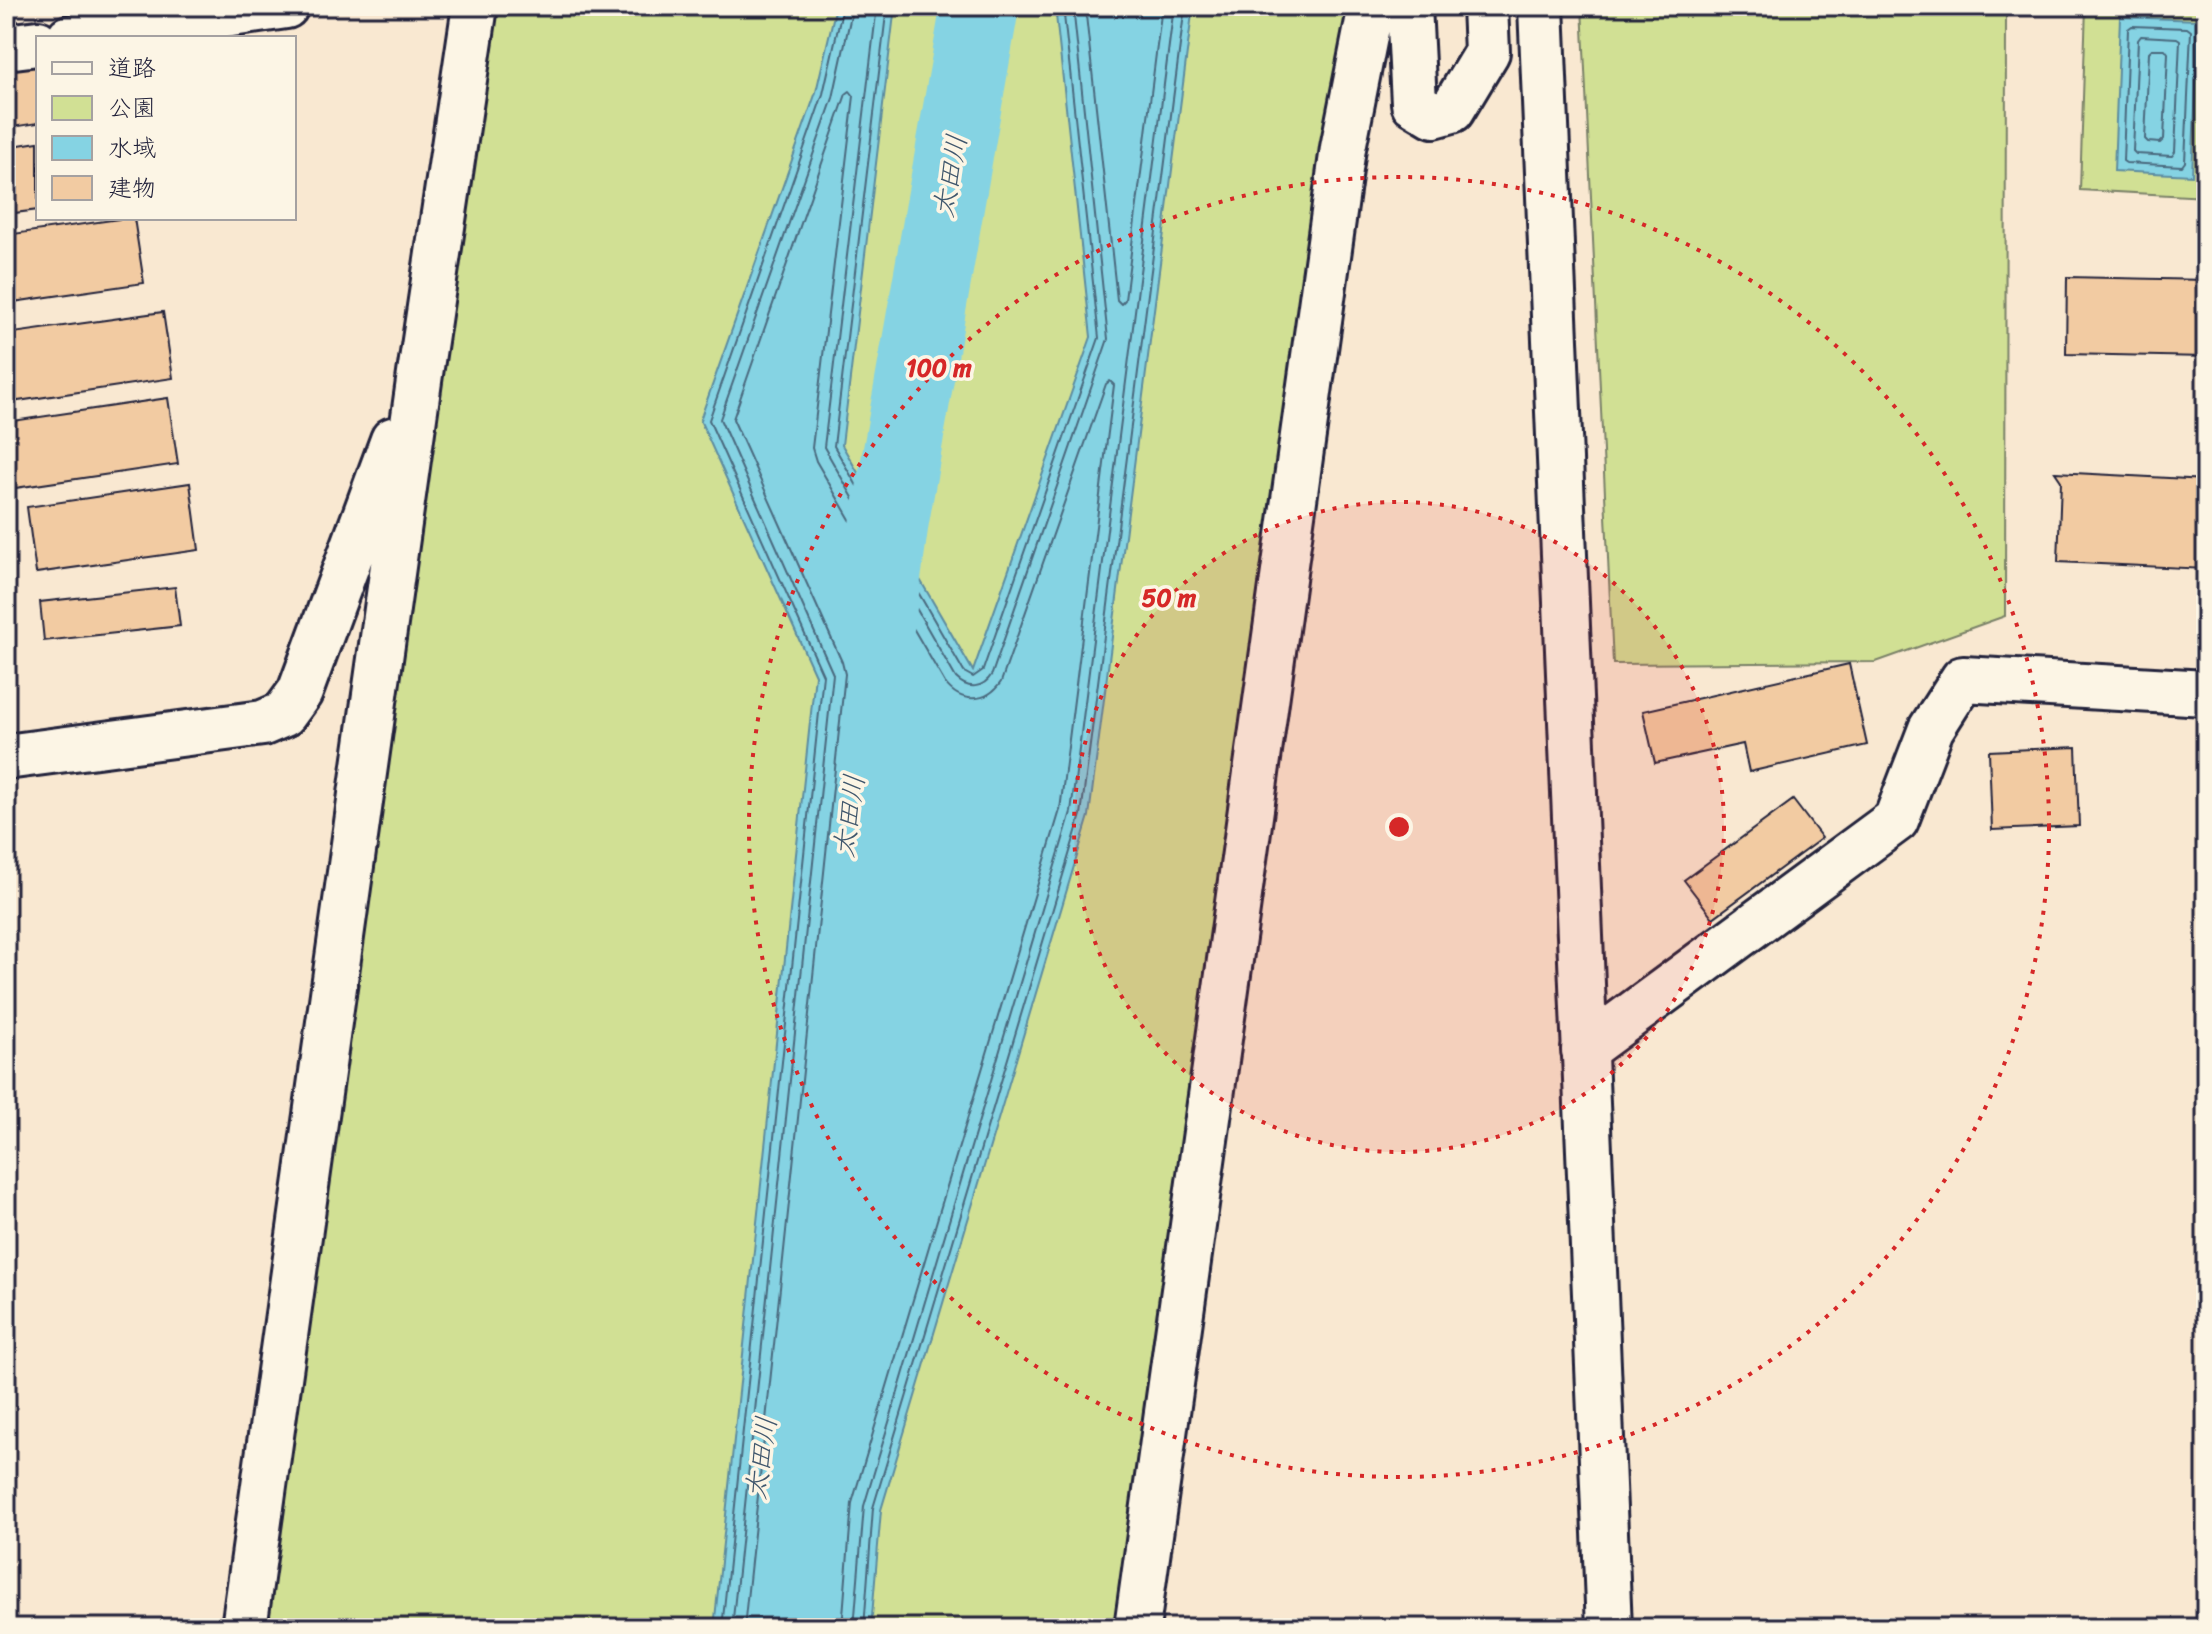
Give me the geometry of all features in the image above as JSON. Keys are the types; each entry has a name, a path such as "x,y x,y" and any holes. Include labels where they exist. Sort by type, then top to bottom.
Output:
{"street":[{"path":"83,36 286,6"},
{"path":"244,1628 420,374 475,6"},
{"path":"1137,1628 1343,148 1371,6"},
{"path":"1409,6 1414,103 1434,115 1452,110 1487,52 1485,6"},
{"path":"1541,6 1609,1628"},
{"path":"6,47 36,43"},
{"path":"6,757 263,723 284,714 300,692 420,374"},
{"path":"1584,1050 1896,820 1931,729 1963,679 2206,693"}],"green space":[{"path":"477,6 1370,6 1125,1628 246,1628"},
{"path":"1582,6 2006,6 2005,616 1876,662 1613,664"},
{"path":"2086,6 2206,6 2206,197 2080,190"}],"water":[{"path":"836,6 895,6 842,445 973,671 1091,337 1055,6 1193,6 1089,816 881,1510 871,1628 714,1628 815,675 700,420 816,92"},
{"path":"2120,17 2199,20 2192,175 2114,171"}],"building":[{"path":"36,55 36,123 6,128 6,60"},
{"path":"36,142 36,210 6,214 6,147"},
{"path":"112,220 134,220 144,283 6,303 6,235"},
{"path":"2067,277 2206,280 2206,357 2066,354"},
{"path":"163,312 173,378 11,402 6,371 6,334"},
{"path":"168,398 178,464 15,488 6,422"},
{"path":"2055,472 2206,480 2206,569 2058,562 2061,481"},
{"path":"190,483 199,550 36,573 27,507"},
{"path":"175,587 180,626 44,641 40,602"},
{"path":"1849,664 1867,745 1749,772 1743,744 1655,763 1643,711"},
{"path":"2076,747 2079,826 1992,830 1989,751"},
{"path":"1793,800 1822,838 1713,918 1684,880"}],"waterway":[{"name":"太田川","path":"874,634 890,520 980,6"}]}
